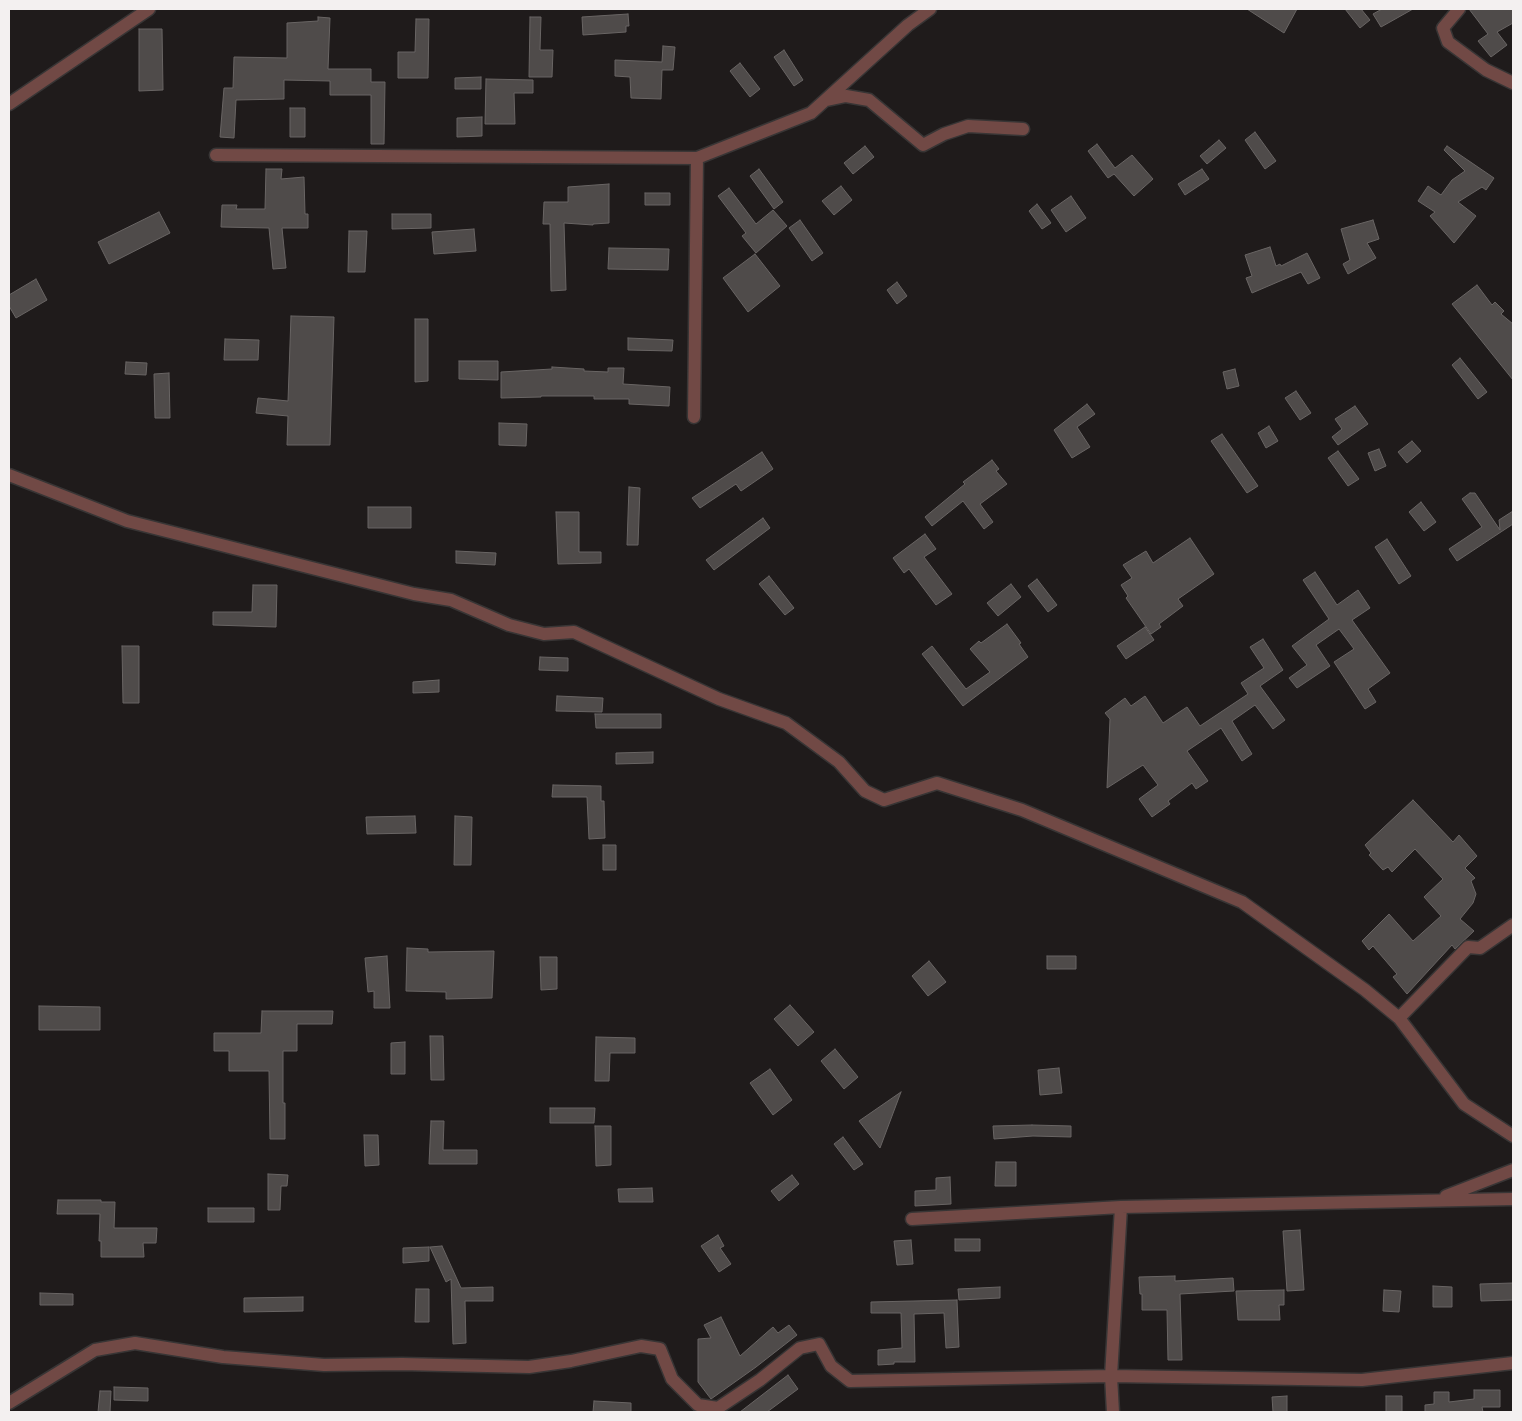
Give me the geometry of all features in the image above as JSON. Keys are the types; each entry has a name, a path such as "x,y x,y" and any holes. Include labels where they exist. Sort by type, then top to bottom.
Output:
{"street":[{"path":"9,104 149,9"},
{"path":"216,155 697,158 811,113 908,25 930,9"},
{"path":"1459,9 1443,28 1448,42 1486,70 1513,83"},
{"path":"824,101 846,96 869,100 923,145 944,134 968,126 1022,129"},
{"path":"694,417 697,158"},
{"path":"9,475 127,521 414,594 451,600 509,626 544,634 574,632 719,699 786,723 839,762 865,791 884,800 938,783 1022,810 1242,902 1365,990 1399,1018 1464,1104 1513,1136"},
{"path":"1399,1018 1468,948 1480,948 1513,925"},
{"path":"1439,1199 1513,1170"},
{"path":"912,1219 1121,1207 1439,1199 1513,1199"},
{"path":"1113,1412 1111,1376 1121,1207"},
{"path":"9,1403 95,1350 135,1343 223,1357 324,1365 402,1364 529,1367 571,1361 642,1346 660,1349 672,1379 698,1406 718,1408 760,1380 800,1348 819,1344 831,1366 850,1381 1111,1376 1362,1380 1513,1363"}],"building":[{"path":"1247,9 1297,9 1284,33"},
{"path":"1345,9 1361,9 1370,20 1360,28"},
{"path":"1382,9 1413,9 1381,27 1373,14"},
{"path":"1469,9 1513,9 1513,23 1497,32 1507,45 1491,57 1478,41 1488,34"},
{"path":"628,14 629,26 626,26 626,32 583,35 582,17"},
{"path":"318,17 330,18 328,69 371,69 371,82 385,82 384,144 371,144 371,95 330,95 330,81 284,80 284,99 236,100 234,138 220,137 224,88 233,88 234,57 287,58 287,23 318,21"},
{"path":"530,17 541,17 540,50 553,50 552,77 529,77"},
{"path":"416,19 429,19 428,78 398,78 398,52 415,52"},
{"path":"139,29 162,29 163,90 139,91"},
{"path":"663,46 675,47 673,70 662,70 661,99 631,98 630,77 615,76 615,60 662,62"},
{"path":"784,50 803,80 794,86 774,57"},
{"path":"740,63 760,89 750,97 730,71"},
{"path":"481,77 481,89 455,89 455,78"},
{"path":"486,79 533,80 533,93 514,93 515,124 485,124"},
{"path":"290,108 305,108 305,137 290,137"},
{"path":"482,117 482,136 457,137 457,118"},
{"path":"1255,132 1276,161 1265,169 1245,140"},
{"path":"1219,140 1226,148 1207,164 1200,156"},
{"path":"1097,144 1115,168 1132,155 1153,179 1134,196 1114,174 1108,178 1088,151"},
{"path":"865,146 874,157 853,174 844,163"},
{"path":"1447,146 1494,178 1486,190 1482,187 1458,202 1476,216 1454,243 1430,216 1435,212 1418,201 1428,186 1441,195 1452,180 1465,171 1444,150"},
{"path":"266,169 282,169 281,179 304,177 305,214 308,214 308,228 282,228 286,268 273,269 269,228 221,227 222,205 237,205 236,209 265,209"},
{"path":"759,169 783,202 774,209 750,176"},
{"path":"1202,169 1209,179 1185,195 1178,184"},
{"path":"609,184 609,223 593,225 564,223 566,290 551,291 550,224 543,224 544,202 568,202 568,187"},
{"path":"841,186 852,200 834,215 822,201"},
{"path":"729,188 756,224 773,210 787,226 756,253 742,236 746,233 718,196"},
{"path":"645,193 670,193 670,205 645,205"},
{"path":"1071,196 1086,218 1066,232 1051,210"},
{"path":"1037,204 1051,223 1042,229 1029,211"},
{"path":"159,212 170,233 109,264 98,242"},
{"path":"392,214 431,214 431,228 392,229"},
{"path":"800,220 823,253 812,261 789,228"},
{"path":"1373,220 1379,239 1367,243 1376,258 1348,274 1343,264 1350,260 1341,229"},
{"path":"474,229 476,251 434,254 432,232"},
{"path":"349,231 367,231 365,272 348,272"},
{"path":"1270,247 1276,266 1280,264 1281,266 1307,253 1320,278 1308,284 1301,272 1252,293 1246,278 1252,276 1245,255"},
{"path":"609,248 669,249 668,270 608,269"},
{"path":"755,254 780,286 748,312 723,278"},
{"path":"36,279 47,300 16,318 9,306 9,295"},
{"path":"897,282 907,296 897,304 887,290"},
{"path":"1477,285 1492,305 1495,302 1504,311 1501,314 1513,324 1513,380 1452,304"},
{"path":"291,316 334,317 330,445 287,445 288,416 256,413 258,398 288,401"},
{"path":"415,319 428,319 428,381 415,382"},
{"path":"628,338 673,340 672,351 628,350"},
{"path":"225,339 259,340 258,360 224,360"},
{"path":"1460,358 1487,392 1478,399 1452,365"},
{"path":"459,361 498,361 498,380 459,379"},
{"path":"126,362 147,363 146,375 125,374"},
{"path":"552,367 608,372 608,368 624,368 623,384 670,387 669,406 629,404 629,399 594,399 594,396 501,398 501,372 552,369"},
{"path":"1235,369 1239,386 1227,389 1223,372"},
{"path":"169,373 170,418 155,418 154,374"},
{"path":"1296,391 1311,413 1300,420 1285,398"},
{"path":"1087,404 1095,414 1077,427 1090,447 1072,458 1054,430"},
{"path":"1355,406 1368,424 1338,445 1332,437 1342,429 1335,419"},
{"path":"499,423 527,424 526,446 499,445"},
{"path":"1269,426 1278,441 1266,448 1258,433"},
{"path":"1222,434 1258,486 1247,493 1211,441"},
{"path":"1412,441 1421,451 1407,463 1398,452"},
{"path":"1379,449 1386,466 1375,471 1368,453"},
{"path":"1338,451 1359,479 1348,486 1328,458"},
{"path":"762,452 773,469 741,491 736,484 700,508 692,498"},
{"path":"992,460 999,469 996,471 1007,484 980,504 993,522 984,529 963,501 932,526 925,517 965,484 963,482"},
{"path":"629,487 640,488 638,545 627,545"},
{"path":"1470,493 1475,493 1500,530 1499,520 1513,511 1513,524 1457,561 1449,549 1482,527 1462,499"},
{"path":"1421,502 1436,522 1424,531 1409,512"},
{"path":"368,507 411,507 411,528 368,528"},
{"path":"556,512 579,512 579,552 601,552 601,563 558,564"},
{"path":"763,518 770,528 714,570 706,560"},
{"path":"925,534 936,549 924,557 952,594 936,605 909,569 904,573 893,558"},
{"path":"1190,538 1214,574 1178,599 1183,606 1159,624 1161,627 1151,634 1126,598 1128,596 1121,585 1132,578 1123,565 1146,551 1153,563"},
{"path":"1387,539 1411,576 1399,584 1375,547"},
{"path":"456,551 496,553 495,565 456,563"},
{"path":"1315,572 1337,605 1358,590 1370,608 1352,620 1390,673 1368,689 1376,702 1365,709 1334,662 1354,649 1339,629 1316,645 1330,666 1297,688 1289,678 1307,665 1292,646 1329,619 1303,580"},
{"path":"769,576 794,608 785,615 759,584"},
{"path":"1037,579 1057,605 1048,612 1028,586"},
{"path":"1011,584 1021,597 998,616 987,603"},
{"path":"253,585 277,585 276,627 213,625 213,612 252,612"},
{"path":"1007,624 1021,643 1019,644 1028,657 963,706 922,654 932,646 966,689 990,672 970,649 979,641 981,643"},
{"path":"1145,627 1154,640 1126,659 1117,646"},
{"path":"1263,639 1283,670 1260,686 1285,720 1273,729 1255,705 1232,721 1252,754 1242,761 1221,728 1187,751 1208,781 1196,789 1192,783 1168,801 1170,804 1152,817 1139,799 1158,785 1143,765 1107,788 1110,719 1105,713 1125,698 1131,706 1145,696 1163,723 1187,707 1200,726 1248,694 1241,683 1264,668 1250,647"},
{"path":"122,646 139,646 139,703 123,703"},
{"path":"540,657 568,658 568,671 539,670"},
{"path":"439,680 439,692 413,693 413,682"},
{"path":"557,696 603,698 602,712 556,711"},
{"path":"595,714 661,714 661,728 596,728"},
{"path":"653,752 653,763 616,764 616,753"},
{"path":"553,785 601,786 601,801 604,801 605,838 589,839 587,797 552,797"},
{"path":"1413,800 1453,842 1459,835 1477,856 1465,868 1475,878 1471,881 1476,894 1473,903 1460,919 1474,931 1455,949 1452,945 1407,994 1393,977 1397,974 1373,946 1369,950 1362,941 1389,914 1413,941 1441,916 1424,897 1443,879 1415,849 1392,872 1388,867 1383,870 1369,855 1371,853 1365,845"},
{"path":"415,816 416,833 367,834 366,817"},
{"path":"455,816 472,817 471,865 454,865"},
{"path":"603,845 616,845 616,870 603,870"},
{"path":"407,948 428,949 428,952 494,951 492,998 446,999 446,992 406,991"},
{"path":"387,956 390,1008 374,1008 374,991 368,992 365,958"},
{"path":"1047,956 1076,956 1076,969 1047,969"},
{"path":"540,957 557,957 557,989 541,990"},
{"path":"929,961 946,982 928,996 912,976"},
{"path":"790,1005 814,1032 798,1046 774,1019"},
{"path":"39,1006 100,1007 100,1030 39,1030"},
{"path":"262,1011 333,1011 332,1024 297,1024 297,1051 283,1051 285,1139 270,1139 269,1071 229,1071 229,1051 214,1051 214,1033 261,1033"},
{"path":"430,1036 443,1036 444,1080 431,1080"},
{"path":"596,1037 635,1038 635,1053 610,1053 609,1081 595,1081"},
{"path":"405,1042 405,1074 391,1074 391,1043"},
{"path":"835,1049 858,1077 844,1089 821,1061"},
{"path":"1059,1068 1062,1093 1040,1095 1038,1070"},
{"path":"770,1069 792,1100 773,1115 750,1083"},
{"path":"901,1092 880,1148 859,1121"},
{"path":"550,1108 595,1108 594,1123 550,1123"},
{"path":"431,1121 444,1121 443,1150 477,1150 477,1164 429,1164"},
{"path":"595,1126 611,1126 611,1165 596,1166"},
{"path":"993,1126 1071,1126 1071,1137 1033,1136 994,1139"},
{"path":"364,1135 378,1135 379,1165 365,1166"},
{"path":"843,1137 863,1164 854,1170 834,1144"},
{"path":"996,1162 1016,1162 1016,1186 995,1186"},
{"path":"268,1174 288,1175 287,1186 281,1186 280,1210 268,1210"},
{"path":"792,1175 799,1184 779,1201 771,1191"},
{"path":"950,1177 951,1204 915,1206 915,1191 936,1190 936,1178"},
{"path":"652,1188 653,1202 619,1202 618,1189"},
{"path":"58,1200 101,1200 101,1202 115,1202 114,1228 157,1228 156,1243 143,1243 144,1257 101,1257 101,1241 99,1241 100,1214 57,1214"},
{"path":"208,1208 254,1208 254,1222 208,1222"},
{"path":"1300,1230 1304,1290 1287,1291 1283,1231"},
{"path":"718,1235 724,1246 720,1248 731,1264 719,1272 701,1246"},
{"path":"955,1239 980,1239 980,1251 955,1251"},
{"path":"911,1240 913,1264 897,1265 894,1241"},
{"path":"442,1246 461,1288 493,1287 493,1301 465,1301 466,1343 453,1344 451,1279 446,1282 430,1247"},
{"path":"429,1247 429,1261 403,1263 403,1248"},
{"path":"1175,1276 1175,1281 1233,1278 1234,1291 1180,1294 1182,1360 1168,1360 1167,1310 1142,1310 1139,1277"},
{"path":"1513,1283 1513,1300 1481,1301 1480,1284"},
{"path":"1433,1286 1452,1287 1452,1307 1433,1307"},
{"path":"1000,1287 1000,1298 959,1300 958,1289"},
{"path":"416,1289 429,1289 429,1322 415,1322"},
{"path":"1284,1290 1284,1305 1279,1305 1280,1320 1238,1320 1236,1291"},
{"path":"1384,1290 1401,1291 1399,1312 1383,1311"},
{"path":"40,1293 73,1294 73,1305 40,1305"},
{"path":"303,1297 303,1311 244,1312 244,1298"},
{"path":"957,1300 959,1347 946,1348 944,1313 914,1314 915,1362 894,1362 894,1364 878,1365 878,1350 902,1348 901,1313 871,1313 871,1302"},
{"path":"721,1317 740,1356 773,1327 778,1333 789,1325 797,1335 711,1399 698,1382 698,1339 711,1338 704,1325"},
{"path":"788,1375 798,1389 767,1412 740,1412"},
{"path":"114,1387 148,1388 148,1401 114,1400"},
{"path":"1474,1390 1500,1390 1500,1407 1482,1407 1483,1412 1425,1412 1425,1405 1434,1404 1434,1392 1449,1392 1449,1402 1474,1399"},
{"path":"100,1391 111,1391 110,1412 98,1412"},
{"path":"1287,1396 1287,1412 1273,1412 1272,1397"},
{"path":"1386,1396 1402,1396 1402,1412 1386,1412"},
{"path":"594,1401 631,1403 631,1412 593,1412"}]}
